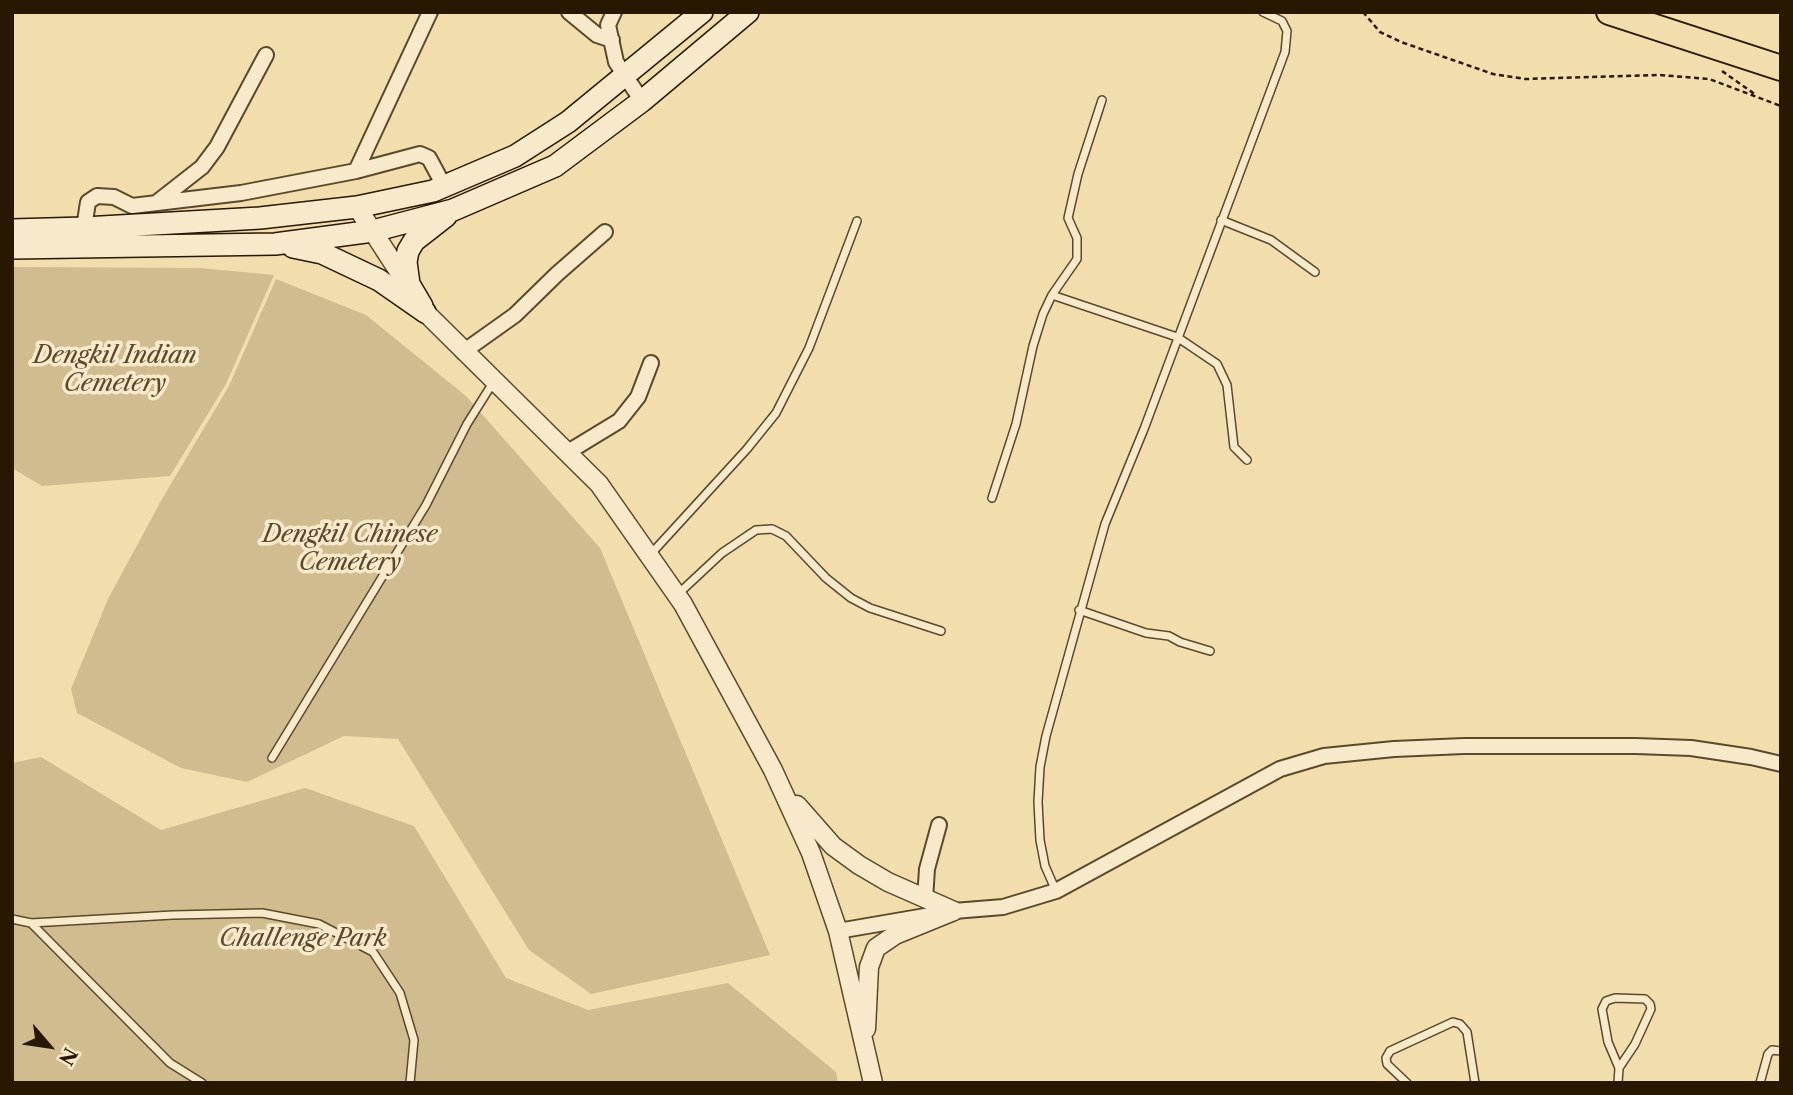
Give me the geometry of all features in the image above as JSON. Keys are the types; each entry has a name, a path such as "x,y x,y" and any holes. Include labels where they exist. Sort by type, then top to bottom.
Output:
{"highway":[{"path":"1609,12 1781,68"},
{"path":"1651,26 1703,57 1771,92"}],"main road":[{"path":"12,230 260,218 357,207 433,191 515,156 568,121 702,12"},
{"path":"12,248 275,244 373,231 453,210 555,166 642,100 748,12"},
{"path":"425,312 409,284 406,262 408,251 414,241 453,210"},
{"path":"275,244 322,253 379,281 425,312"}],"street":[{"path":"356,171 430,12"},
{"path":"569,12 597,36 612,40"},
{"path":"614,12 608,25 617,62 642,100"},
{"path":"155,204 202,167 217,147 266,55"},
{"path":"84,228 91,199 107,196 119,199 127,205 155,204 241,193 356,171 420,154 429,158 444,186"},
{"path":"112,226 127,205"},
{"path":"357,207 425,312 599,484 677,596 773,770 811,853 838,931 873,1083"},
{"path":"463,352 515,315 605,232"},
{"path":"568,452 620,421 638,397 651,363"},
{"path":"838,931 954,911 1003,907 1056,891 1280,769 1324,756 1464,746 1636,746 1691,748 1781,764"},
{"path":"773,770 811,823 833,846 888,882 954,911"},
{"path":"925,899 927,869 939,825"},
{"path":"865,1049 869,967 876,948 895,935 954,911"}],"lane":[{"path":"1056,891 1045,866 1040,840 1040,766 1046,736 1105,524 1144,429 1284,52 1287,31 1282,21 1263,12"},
{"path":"992,498 1016,424 1033,346 1052,295 1077,259 1077,238 1068,218 1078,174 1102,100"},
{"path":"1222,220 1271,240 1315,272"},
{"path":"649,556 747,449 776,413 809,348 857,221"},
{"path":"1052,295 1177,337 1217,364 1227,385 1234,447 1247,460"},
{"path":"272,758 426,505 467,424 495,381"},
{"path":"677,596 722,553 756,530 772,529 786,536 826,578 851,598 870,608 941,631"},
{"path":"1079,610 1210,651"},
{"path":"12,919 31,923 262,913 319,924 373,952 400,993 414,1040 410,1083"},
{"path":"31,923 170,1063 202,1083"},
{"path":"1618,1083 1619,1068 1608,1042 1602,1009 1606,1001 1615,998 1644,999 1651,1009 1619,1068"},
{"path":"1407,1083 1387,1064 1386,1058 1390,1051 1452,1022 1460,1024 1467,1032 1475,1083"},
{"path":"1759,1083 1768,1054 1772,1050 1781,1051"}],"path":[{"path":"1363,12 1380,32 1493,74 1525,79 1660,75 1709,79 1771,92"},
{"path":"1703,57 1771,92 1781,106"}],"green space":[{"name":"Dengkil Indian Cemetery","path":"12,267 200,268 274,275 226,384 170,476 42,486 12,468"},
{"name":"Dengkil Chinese Cemetery","path":"276,279 366,315 466,396 600,548 770,955 591,994 529,950 398,739 344,736 247,782 181,768 77,713 71,689 108,599 162,499 229,386"},
{"name":"Challenge Park","path":"41,757 161,830 305,788 414,826 506,978 588,1010 728,983 836,1072 838,1083 12,1083 12,763"}]}
